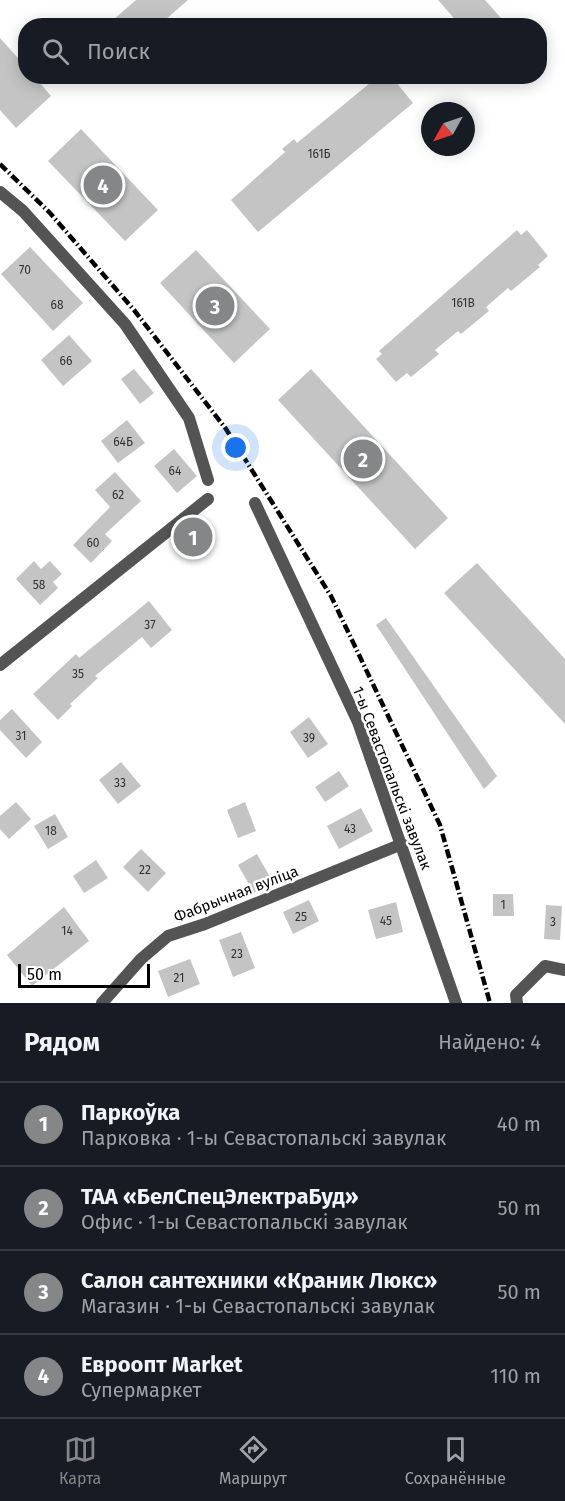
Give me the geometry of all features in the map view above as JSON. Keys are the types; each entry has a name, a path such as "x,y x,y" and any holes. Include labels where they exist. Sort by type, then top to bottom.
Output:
{"street":[{"path":"0,192 23,211 125,324 189,418 208,480"},
{"path":"2,659 208,499"},
{"name":"1-ы Севастопальскі завулак","path":"255,503 358,722 456,1003"},
{"name":"Фабрычная вуліца","path":"102,1003 141,959 168,936 205,924 402,844"},
{"path":"517,1003 516,995 545,966 565,970"}],"building":[{"path":"136,0 188,0 167,18 115,18"},
{"path":"438,0 485,0 501,18 454,18"},
{"path":"0,38 18,58 18,84 41,84 51,96 16,128 0,110"},
{"path":"369,84 398,84 413,103 258,232 231,200 285,152 282,149 294,139 297,143"},
{"path":"81,129 158,210 125,241 48,161"},
{"path":"517,230 521,235 527,230 548,256 538,265 540,267 511,291 508,288 486,307 489,311 461,334 458,331 435,350 439,354 411,377 407,373 396,382 376,359 382,354 379,351"},
{"path":"30,247 83,303 53,331 1,274"},
{"path":"196,250 270,329 234,363 160,283"},
{"path":"69,335 92,361 63,386 41,360"},
{"path":"134,369 154,393 140,404 121,379"},
{"path":"311,369 448,518 415,549 278,400"},
{"path":"127,420 145,443 118,463 101,441"},
{"path":"174,449 197,476 177,493 154,466"},
{"path":"115,472 141,501 105,534 112,541 91,563 73,545 110,507 95,490"},
{"path":"34,561 41,569 50,561 62,574 53,582 58,588 40,605 16,579"},
{"path":"477,563 565,659 565,724 444,593"},
{"path":"149,601 172,630 151,648 142,637 95,676 98,678 70,704 72,706 58,720 33,694 76,654 79,658"},
{"path":"386,618 497,776 484,789 376,625"},
{"path":"12,709 42,742 26,758 0,730 0,720"},
{"path":"309,717 328,744 308,758 290,732"},
{"path":"121,762 141,786 118,804 99,780"},
{"path":"339,771 349,786 325,802 315,787"},
{"path":"16,802 31,819 9,839 0,829 0,816"},
{"path":"245,802 256,831 238,838 227,810"},
{"path":"361,808 373,831 339,849 327,826"},
{"path":"55,814 68,837 48,849 34,826"},
{"path":"141,849 166,873 148,892 123,867"},
{"path":"257,854 273,882 254,893 238,865"},
{"path":"96,860 108,878 84,893 73,876"},
{"path":"493,894 513,894 514,916 493,916"},
{"path":"309,900 319,921 293,934 283,912"},
{"path":"396,902 403,932 376,939 368,910"},
{"path":"546,905 562,906 560,940 544,939"},
{"path":"64,907 89,941 32,986 7,955"},
{"path":"241,932 255,968 233,977 219,940"},
{"path":"190,959 200,984 168,997 158,971"}],"railway":[{"path":"0,164 50,213 134,310 226,429 331,596 440,825 490,1003"}],"place":[{"name":"Евроопт Market","path":"103,185"},
{"name":"Салон сантехники «Краник Люкс»","path":"215,306"},
{"name":"ТАА «БелСпецЭлектраБуд»","path":"363,459"},
{"name":"Паркоўка","path":"193,537"}]}
